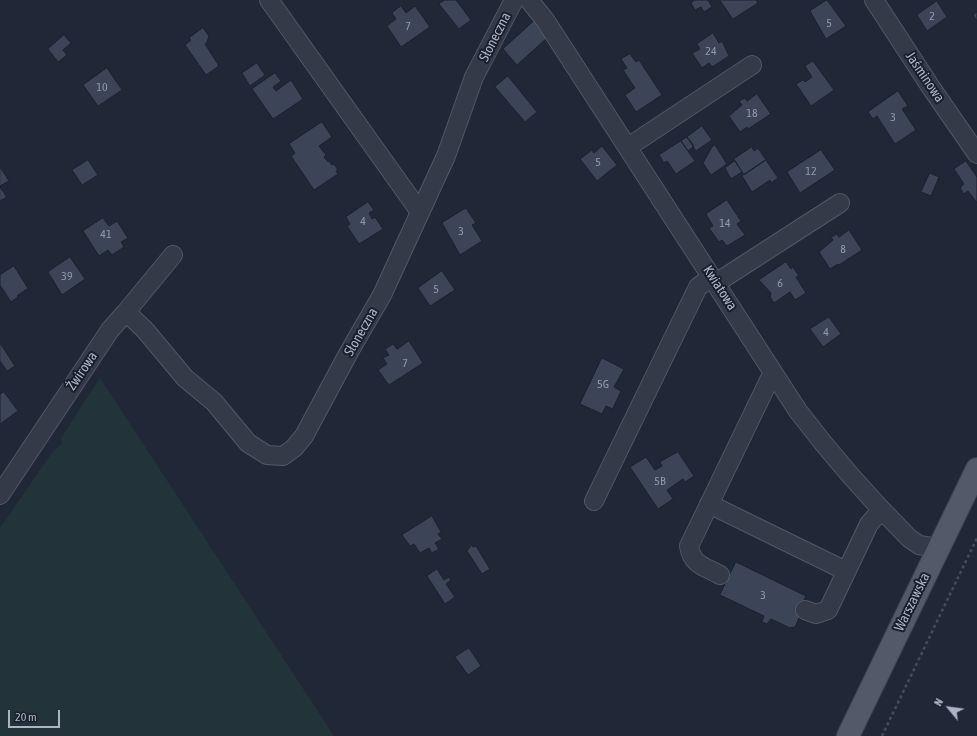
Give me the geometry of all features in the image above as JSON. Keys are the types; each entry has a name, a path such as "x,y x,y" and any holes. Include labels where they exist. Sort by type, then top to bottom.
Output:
{"main road":[{"name":"Warszawska","path":"848,736 977,469"}],"street":[{"path":"269,0 420,212"},
{"name":"Słoneczna","path":"126,312 145,330 185,378 214,402 248,443 267,455 283,456 304,436 349,352 382,295 446,156 474,77 514,0"},
{"name":"Kwiatowa","path":"528,0 545,20 773,372 817,436 881,510 909,538 919,545 938,548"},
{"name":"Jaśminowa","path":"874,0 932,89 977,154"},
{"path":"628,146 752,65"},
{"path":"594,501 698,287 714,280 840,203"},
{"name":"Żwirowa","path":"0,495 110,330 173,255"},
{"path":"720,574 696,563 691,556 689,546 773,372"},
{"path":"709,504 846,571"},
{"path":"805,610 816,614 822,614 828,610 869,524 881,510"}],"path":[{"path":"882,736 977,538"}],"shaded area":[{"path":"100,378 334,736 0,736 0,528 54,450 62,444 61,438"}],"building":[{"path":"445,0 456,0 471,20 459,29 439,4"},
{"path":"695,0 708,0 712,7 704,12 701,7 695,10 691,3"},
{"path":"720,0 756,0 758,3 733,19"},
{"path":"827,0 846,26 826,39 810,11"},
{"path":"937,1 947,17 927,31 917,15"},
{"path":"401,6 406,13 415,6 430,27 401,47 387,26 396,19 392,13"},
{"path":"977,12 977,21 973,15"},
{"path":"534,21 548,37 517,65 503,49"},
{"path":"203,28 209,36 205,44 219,66 206,75 185,45 191,40 189,38"},
{"path":"713,33 719,43 722,41 729,56 712,67 709,63 702,68 692,53 700,49 697,44"},
{"path":"64,35 71,43 63,50 67,55 58,62 48,49"},
{"path":"630,54 636,62 639,60 662,95 636,112 625,95 635,88 623,70 627,68 621,59"},
{"path":"813,61 834,90 811,106 796,84 803,80 805,82 812,77 805,66"},
{"path":"257,63 265,75 250,86 242,73"},
{"path":"107,68 122,90 98,106 83,85"},
{"path":"275,73 281,81 273,87 276,91 291,80 303,99 273,119 252,89"},
{"path":"508,76 537,112 525,122 495,87"},
{"path":"898,91 908,106 902,109 916,130 895,144 877,116 873,119 868,112"},
{"path":"757,94 771,114 748,129 747,127 740,132 729,116 742,105 739,101 745,98 747,101"},
{"path":"322,122 332,137 319,146 326,155 324,157 328,162 329,161 332,165 334,164 338,170 336,171 338,174 314,190 291,156 295,153 289,144"},
{"path":"702,126 712,140 696,151 687,137"},
{"path":"687,137 694,146 688,151 681,141"},
{"path":"681,141 695,161 676,174 667,161 664,163 659,155"},
{"path":"715,145 727,164 711,175 703,163 712,147"},
{"path":"602,146 617,165 597,181 580,159 592,150 594,153"},
{"path":"752,147 754,151 758,148 766,160 744,175 734,159"},
{"path":"821,150 835,170 800,193 787,172"},
{"path":"88,160 98,175 82,185 72,170"},
{"path":"766,160 778,178 771,183 770,180 752,192 742,176"},
{"path":"735,161 742,172 731,179 725,168"},
{"path":"966,161 977,177 977,203 968,191 964,194 960,188 964,184 954,169"},
{"path":"0,167 9,181 0,186"},
{"path":"930,173 939,177 931,196 921,192"},
{"path":"0,187 7,197 0,201"},
{"path":"727,200 741,221 737,224 745,235 727,246 722,240 719,242 709,228 713,226 706,214"},
{"path":"368,202 374,210 369,213 372,219 375,217 383,229 359,244 347,226 350,224 346,217"},
{"path":"466,208 476,223 472,225 482,241 460,255 442,223"},
{"path":"103,218 109,226 117,221 128,238 121,242 124,247 112,255 108,250 99,256 83,231"},
{"path":"849,230 862,250 830,269 819,252 833,240 831,237 837,234 839,237"},
{"path":"70,257 85,279 62,295 48,272"},
{"path":"786,262 791,269 793,267 799,276 796,277 806,293 795,300 790,292 774,303 770,297 771,293 759,280"},
{"path":"14,266 29,290 27,289 11,302 0,285 0,275"},
{"path":"442,271 455,290 430,306 418,288"},
{"path":"829,317 841,334 823,347 810,329"},
{"path":"409,341 423,363 389,385 378,370 387,364 383,358 389,355 385,349 393,344 397,349"},
{"path":"0,343 15,366 7,371 0,361"},
{"path":"602,358 624,369 614,387 621,391 613,409 606,406 602,414 580,404"},
{"path":"4,392 18,411 0,424 0,394"},
{"path":"678,452 694,476 685,482 683,479 667,490 673,499 658,509 630,467 646,457 655,470 662,466 660,462"},
{"path":"432,516 441,532 438,534 442,539 435,543 439,549 432,553 429,548 420,553 414,544 410,546 402,535"},
{"path":"472,545 473,547 476,546 490,569 482,574 467,551"},
{"path":"736,562 806,596 798,612 800,616 795,627 790,628 771,619 767,624 762,622 764,616 720,595"},
{"path":"437,569 444,580 449,577 451,580 446,584 455,597 445,604 427,576"},
{"path":"469,648 481,666 468,675 455,657"}]}
